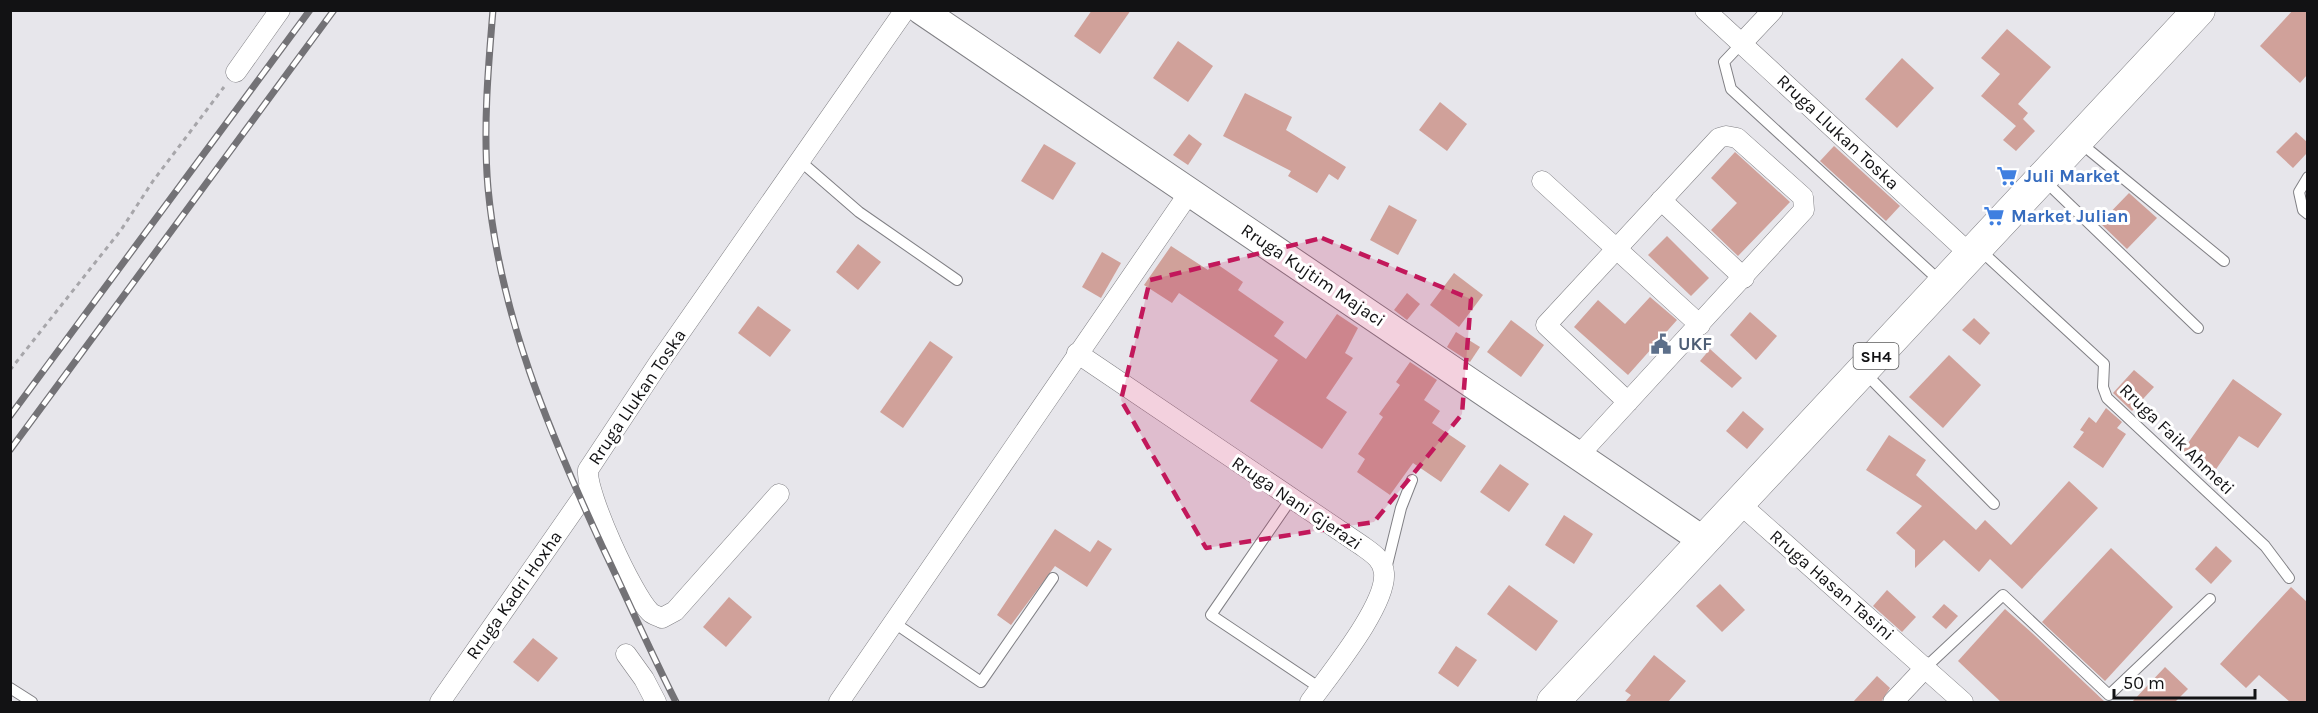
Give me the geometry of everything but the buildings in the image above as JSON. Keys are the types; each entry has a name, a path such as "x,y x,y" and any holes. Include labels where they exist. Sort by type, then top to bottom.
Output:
{"main road":[{"name":"SH4","path":"1553,702 2199,10"}],"street":[{"path":"236,72 280,10"},
{"name":"Rruga Llukan Toska","path":"779,494 675,611 662,618 648,611 614,546 589,488 588,470 904,10"},
{"name":"Rruga Kujtim Majaci","path":"921,10 1704,541"},
{"name":"Rruga Llukan Toska","path":"1705,10 1974,251"},
{"path":"1742,44 1773,10"},
{"path":"1579,456 1799,219 1805,204 1803,197 1737,138 1726,135 1719,138 1546,325 1628,402"},
{"path":"1542,181 1700,325"},
{"path":"839,702 1189,193"},
{"path":"1661,200 1744,278"},
{"name":"Rruga Nani Gjerazi","path":"1077,353 1375,555 1381,562 1384,573"},
{"name":"Rruga Kadri Hoxha","path":"440,702 589,488"},
{"name":"Rruga Hasan Tasini","path":"1739,503 1963,702"},
{"path":"1315,695 1373,609 1384,573"},
{"path":"626,654 644,679 656,702"},
{"path":"1893,702 1926,668"}],"lane":[{"path":"1742,44 1724,62 1731,89 1943,284"},
{"path":"2077,141 2224,261"},
{"path":"799,160 859,212 957,280"},
{"path":"2307,177 2299,192 2303,210 2307,214"},
{"path":"2042,178 2198,328"},
{"name":"Rruga Faik Ahmeti","path":"1974,251 2104,364 2103,387 2107,398 2265,546 2289,578"},
{"path":"1862,371 1994,504"},
{"path":"1384,573 1401,508 1412,480"},
{"path":"1291,499 1211,615 1315,695"},
{"path":"893,622 981,682 1053,578"},
{"path":"1926,668 2003,595 2106,699 2210,599"},
{"path":"10,688 32,702"}],"path":[{"path":"10,370 121,230 153,181 236,72"}],"highlighted area":[{"path":"1322,238 1471,299 1462,414 1374,522 1206,548 1121,400 1150,280"}],"railway":[{"path":"10,416 310,10"},
{"path":"10,450 334,10"},
{"path":"493,10 486,121 487,166 494,235 503,282 530,372 564,460 676,702"}],"place":[{"name":"Juli Market","path":"2007,176"},
{"name":"Market Julian","path":"1994,216"},
{"name":"UKF","path":"1661,344"}]}
